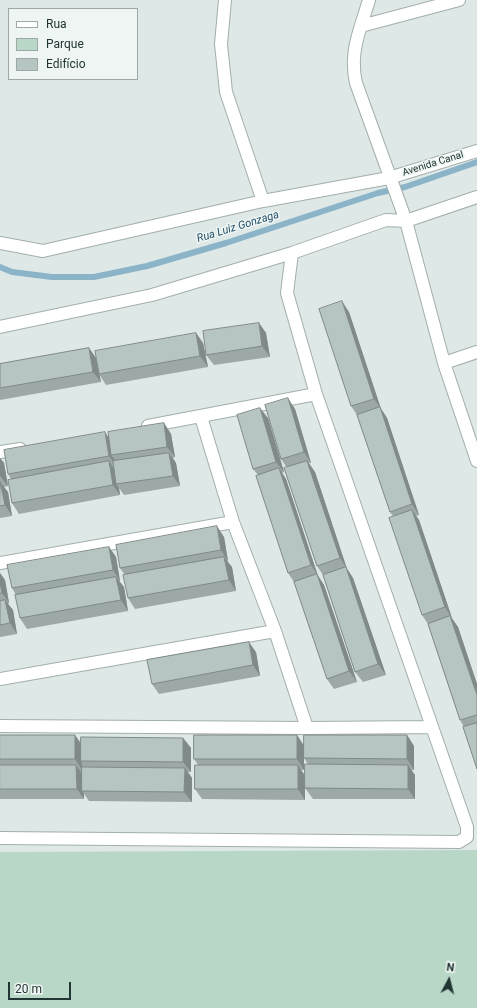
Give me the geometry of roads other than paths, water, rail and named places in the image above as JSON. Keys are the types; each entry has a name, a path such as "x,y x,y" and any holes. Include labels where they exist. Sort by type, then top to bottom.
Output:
{"street":[{"path":"225,0 221,44 226,92 263,201"},
{"path":"369,0 355,46 353,66 356,83 403,216 444,363 477,461"},
{"path":"361,26 459,0"},
{"name":"Avenida Canal","path":"0,243 43,251 263,201 391,181 477,151"},
{"path":"0,327 152,295 292,252 386,220 477,197"},
{"path":"0,838 459,842 467,837 467,827 430,727 316,394 287,292 292,252"},
{"path":"444,363 477,352"},
{"path":"139,428 316,394"},
{"path":"201,417 233,522 275,631 307,728"},
{"path":"0,452 31,447"},
{"path":"0,563 233,522"},
{"path":"0,679 275,631"},
{"path":"0,726 307,728 430,727"}],"waterway":[{"name":"Rua Luiz Gonzaga","path":"0,267 12,272 52,277 94,277 147,266 226,243 378,193 405,187 477,162"}]}
